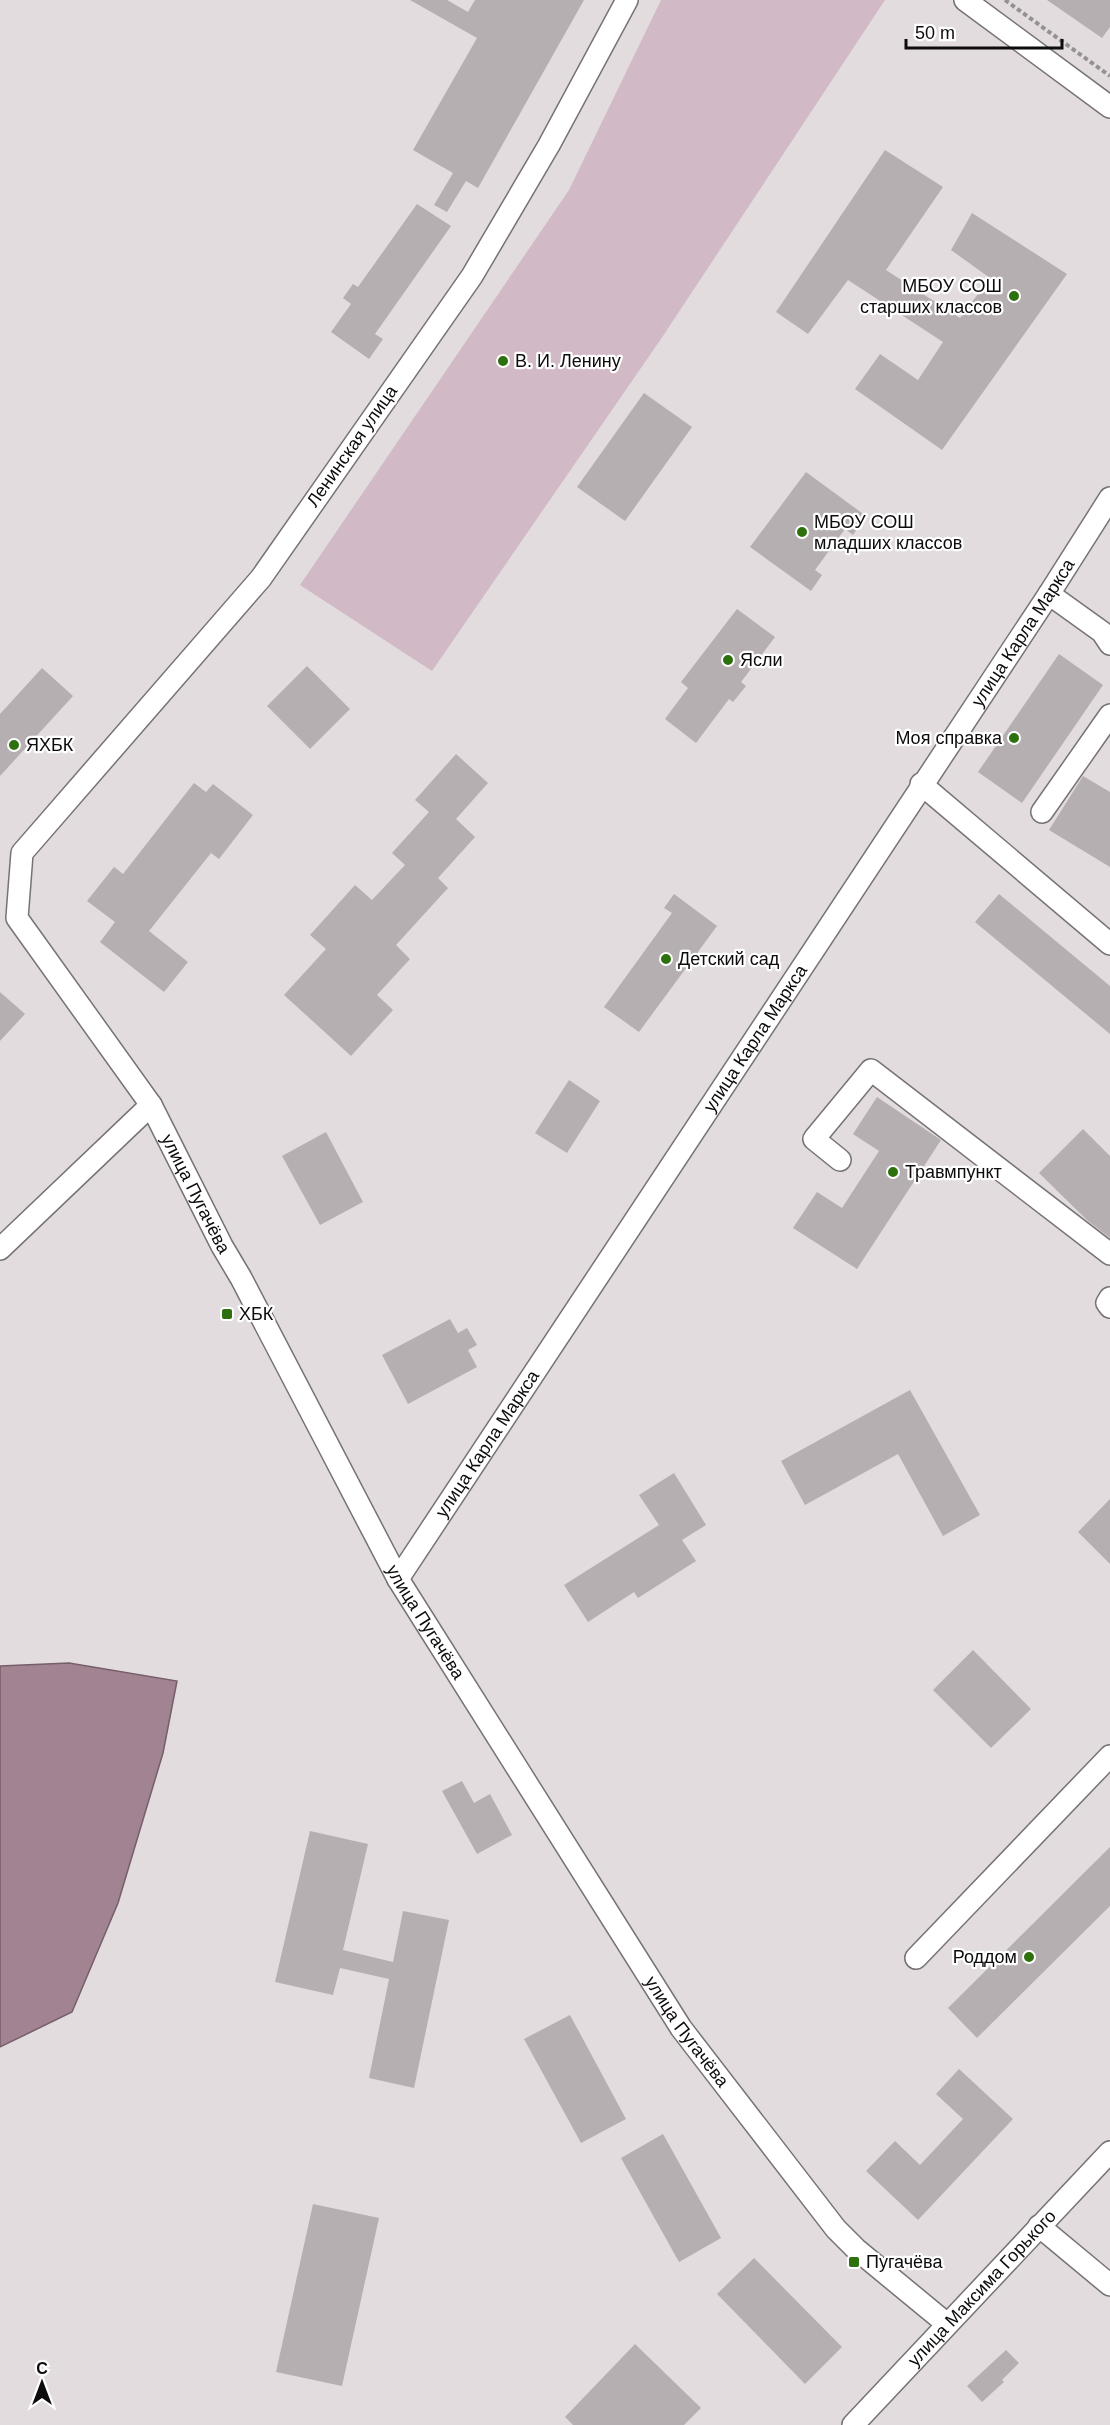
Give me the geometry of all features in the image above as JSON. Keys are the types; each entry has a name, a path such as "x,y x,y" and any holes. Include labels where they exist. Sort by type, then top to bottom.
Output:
{"street":[{"name":"Ленинская улица","path":"22,853 261,578 472,276 549,145 627,0"},
{"path":"965,0 1110,107"},
{"name":"улица Карла Маркса","path":"398,1579 921,784 1049,594 1110,498"},
{"path":"1049,594 1102,632 1110,644"},
{"path":"1042,812 1110,715"},
{"path":"921,784 1110,944"},
{"name":"улица Пугачёва","path":"22,853 17,918 151,1105 222,1246 241,1278 398,1579 681,2028 836,2229 856,2249 948,2324"},
{"path":"840,1160 814,1139 871,1070 1110,1254"},
{"path":"0,1249 151,1105"},
{"path":"1110,1298 1107,1303 1110,1307"},
{"path":"916,1958 1110,1756"},
{"name":"улица Максима Горького","path":"854,2425 1110,2152"},
{"path":"1039,2226 1110,2285"}],"path":[{"path":"1005,0 1110,76"}],"shaded area":[{"path":"661,0 885,0 663,336 432,671 300,585 569,190"},
{"path":"69,1663 177,1681 163,1753 118,1903 72,2012 0,2047 0,1666"}],"building":[{"path":"410,0 447,0 468,12 475,0 584,0 478,188 466,181 447,212 434,205 453,173 413,150 477,38"},
{"path":"1047,0 1110,0 1110,27 1102,38"},
{"name":"МБОУ СОШ старших классов","path":"885,150 943,187 886,270 960,318 990,278 951,250 972,213 1067,274 942,450 855,389 880,354 918,380 943,342 848,280 808,334 776,312"},
{"path":"417,204 451,226 375,334 383,339 369,359 331,332 351,304 343,298 353,284 358,287"},
{"path":"644,393 692,427 625,521 577,487"},
{"name":"МБОУ СОШ младших классов","path":"806,472 866,516 853,535 845,529 815,570 822,575 811,591 750,547"},
{"name":"Ясли","path":"737,609 775,637 741,682 746,686 733,702 729,699 696,743 665,719 688,688 681,682"},
{"path":"1059,654 1103,685 1022,803 978,772"},
{"path":"307,666 350,709 310,749 267,706"},
{"name":"ЯХБК","path":"42,668 73,696 0,776 0,714"},
{"path":"456,754 488,783 456,819 475,837 438,878 448,888 396,945 410,959 377,995 393,1010 351,1056 284,995 326,949 310,935 355,885 372,900 405,865 392,853 429,812 415,800"},
{"path":"1083,776 1110,792 1110,867 1049,830"},
{"path":"194,783 206,792 213,784 253,815 219,859 211,853 149,931 188,962 164,992 100,942 115,922 87,901 114,867 123,874"},
{"name":"Детский сад","path":"674,894 717,926 639,1032 604,1007 672,913 664,908"},
{"path":"999,894 1110,986 1110,1034 975,922"},
{"path":"0,992 25,1014 0,1041"},
{"path":"569,1080 600,1101 567,1153 535,1133"},
{"name":"Травмпункт","path":"877,1097 941,1140 857,1269 793,1228 817,1192 842,1208 879,1151 853,1134"},
{"path":"1083,1129 1110,1156 1110,1238 1088,1221 1039,1173"},
{"path":"326,1132 363,1202 320,1225 282,1156"},
{"path":"450,1319 458,1333 467,1328 477,1345 468,1350 477,1367 408,1404 382,1355"},
{"path":"910,1390 980,1515 943,1536 898,1454 805,1505 781,1461"},
{"path":"674,1473 706,1525 682,1540 696,1561 638,1598 634,1592 588,1622 564,1585 659,1525 639,1495"},
{"path":"1110,1499 1110,1564 1078,1532"},
{"path":"973,1650 1031,1709 991,1748 933,1690"},
{"path":"462,1781 474,1803 490,1794 512,1835 477,1854 442,1791"},
{"path":"310,1831 368,1844 343,1950 393,1962 403,1911 449,1920 414,2088 369,2078 389,1979 340,1968 333,1995 275,1982"},
{"name":"Роддом","path":"1110,1847 1110,1906 977,2038 948,2008"},
{"path":"570,2015 626,2119 581,2143 524,2039"},
{"path":"959,2069 1013,2119 918,2220 866,2171 895,2141 920,2165 963,2119 936,2094"},
{"path":"663,2134 721,2238 679,2262 621,2158"},
{"path":"313,2204 379,2218 342,2386 276,2372"},
{"path":"754,2258 842,2347 805,2384 717,2294"},
{"path":"635,2344 701,2408 684,2425 573,2425 565,2417"},
{"path":"1006,2350 1019,2363 1002,2380 1004,2382 982,2402 967,2386"}],"place":[{"name":"МБОУ СОШ старших классов","path":"1014,296"},
{"name":"В. И. Ленину","path":"503,361"},
{"name":"МБОУ СОШ младших классов","path":"802,532"},
{"name":"Ясли","path":"728,660"},
{"name":"Моя справка","path":"1014,738"},
{"name":"ЯХБК","path":"14,745"},
{"name":"Детский сад","path":"666,959"},
{"name":"Травмпункт","path":"893,1172"},
{"name":"ХБК","path":"227,1314"},
{"name":"Роддом","path":"1029,1957"},
{"name":"Пугачёва","path":"854,2262"}]}
